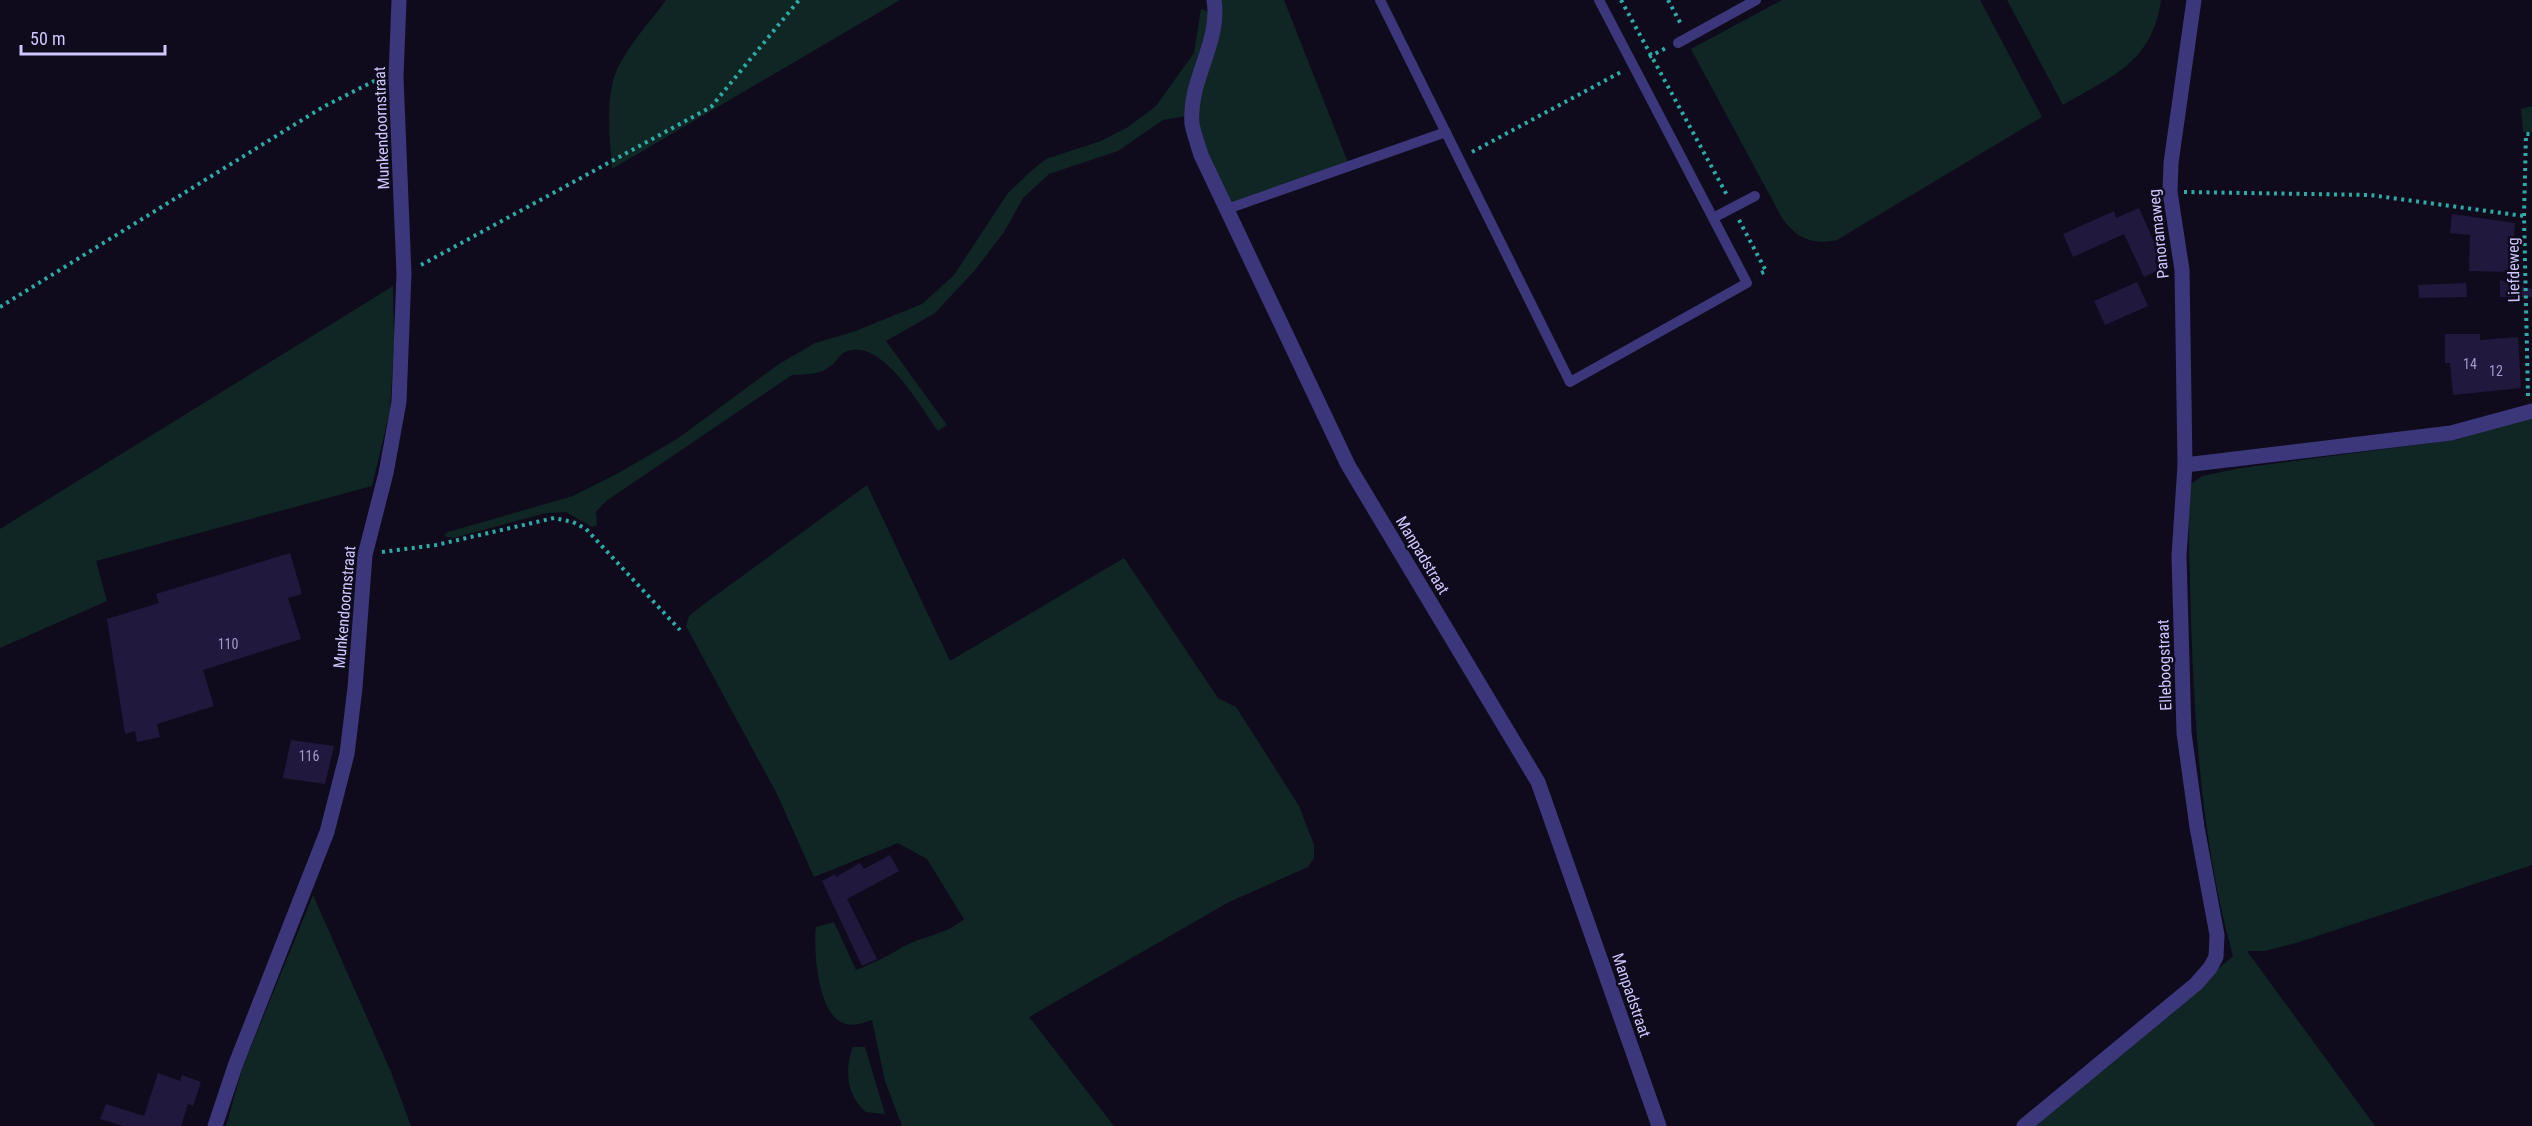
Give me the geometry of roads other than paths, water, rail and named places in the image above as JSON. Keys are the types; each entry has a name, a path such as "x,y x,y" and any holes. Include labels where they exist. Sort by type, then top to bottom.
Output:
{"street":[{"name":"Munkendoornstraat","path":"215,1126 235,1066 327,832 346,754 355,688 365,555 386,473 399,402 404,274 396,77 399,0"},
{"name":"Manpadstraat","path":"1214,0 1216,13 1214,29 1194,97 1192,124 1201,155 1348,465 1538,782 1659,1126"},
{"name":"Panoramaweg","path":"2185,465 2182,270 2170,192 2171,162 2194,0"},
{"path":"2185,465 2451,433 2531,411"},
{"name":"Elleboogstraat","path":"2024,1126 2196,984 2216,957 2215,919 2197,827 2184,733 2179,556 2185,465"}],"lane":[{"path":"1380,0 1570,382 1747,283 1599,0"},
{"path":"1678,43 1756,0"},
{"path":"1227,209 1446,132"},
{"path":"1713,218 1755,196"}]}
